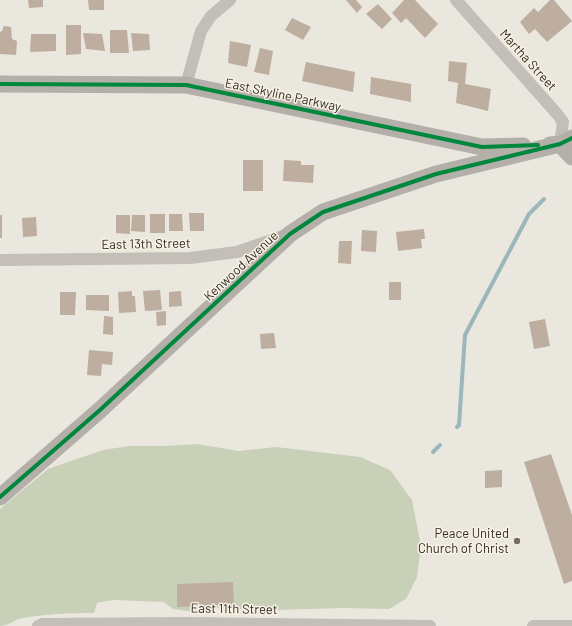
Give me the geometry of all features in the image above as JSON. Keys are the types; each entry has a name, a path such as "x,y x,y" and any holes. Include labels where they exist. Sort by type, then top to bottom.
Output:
{"street":[{"path":"186,85 201,31 211,16 230,0"},
{"name":"Martha Street","path":"456,0 558,115 562,122 566,141"},
{"name":"East Skyline Parkway","path":"0,84 186,85 482,147 566,141"},
{"path":"566,141 572,157"},
{"name":"Kenwood Avenue","path":"0,496 100,410 290,234 323,212 436,174 566,141"},
{"name":"East 13th Street","path":"0,260 190,258 237,252 290,234"},
{"name":"East 11th Street","path":"38,626 42,624 430,626"},
{"path":"533,626 572,626"}],"green space":[{"path":"197,444 239,451 276,447 360,457 390,470 412,500 421,546 417,577 406,599 389,609 345,608 274,610 215,608 200,613 173,609 164,602 113,600 97,603 94,613 58,614 32,617 20,619 0,626 0,509 48,469 103,450 129,446"}],"building":[{"path":"28,0 43,0 43,7 29,8"},
{"path":"88,0 104,0 104,10 89,10"},
{"path":"346,0 356,0 362,7 357,13"},
{"path":"404,0 415,0 438,24 425,38 406,18 401,23 392,13"},
{"path":"550,0 554,0 572,21 547,42 535,29 529,34 520,22 534,8 538,12"},
{"path":"378,4 392,19 382,29 366,14"},
{"path":"292,18 311,27 303,40 285,30"},
{"path":"66,25 81,25 81,54 66,55"},
{"path":"4,26 11,27 12,39 17,41 16,55 0,54 0,32"},
{"path":"110,30 127,30 129,53 110,53"},
{"path":"83,33 102,34 105,51 86,49"},
{"path":"131,33 149,34 150,50 133,51"},
{"path":"31,34 56,34 56,51 30,52"},
{"path":"230,41 251,45 247,67 228,63"},
{"path":"260,48 273,51 269,75 254,72"},
{"path":"449,61 467,63 465,84 491,89 488,111 456,103 458,83 448,81"},
{"path":"306,62 355,72 353,92 302,81"},
{"path":"371,77 411,84 411,102 370,94"},
{"path":"243,160 263,160 263,191 243,191"},
{"path":"284,160 301,161 301,165 314,165 313,183 283,181"},
{"path":"189,213 204,213 204,231 190,231"},
{"path":"150,214 165,214 165,233 150,233"},
{"path":"169,214 182,214 183,231 169,231"},
{"path":"0,215 2,215 2,238 0,238"},
{"path":"116,215 130,215 130,234 116,233"},
{"path":"132,215 145,215 145,232 131,231"},
{"path":"36,217 37,236 23,237 22,218"},
{"path":"424,229 425,239 421,239 422,248 398,251 396,232"},
{"path":"362,230 377,231 376,252 361,251"},
{"path":"339,241 352,241 351,264 338,263"},
{"path":"389,282 401,282 401,300 389,300"},
{"path":"160,290 162,310 145,311 143,291"},
{"path":"132,291 132,296 135,296 136,312 119,313 118,292"},
{"path":"181,291 182,306 169,307 169,292"},
{"path":"60,292 76,292 75,315 60,315"},
{"path":"86,295 109,295 109,311 86,310"},
{"path":"166,311 166,325 157,326 156,312"},
{"path":"104,316 113,317 113,335 103,334"},
{"path":"545,319 550,346 534,349 529,322"},
{"path":"274,333 276,348 261,349 260,334"},
{"path":"89,350 113,352 112,365 102,364 101,376 87,375"},
{"path":"551,454 572,515 572,581 564,584 524,462"},
{"path":"502,470 502,487 485,488 485,471"},
{"path":"233,582 234,605 177,607 177,584"}],"waterway":[{"path":"457,427 459,425 465,335 529,214 544,199"},
{"path":"433,452 440,445"}],"cycle path":[{"path":"0,84 186,85 482,147 538,145"},
{"path":"0,497 100,410 290,234 323,212 436,174 560,144 572,138"}],"place":[{"name":"Peace United Church of Christ","path":"517,541"}]}
